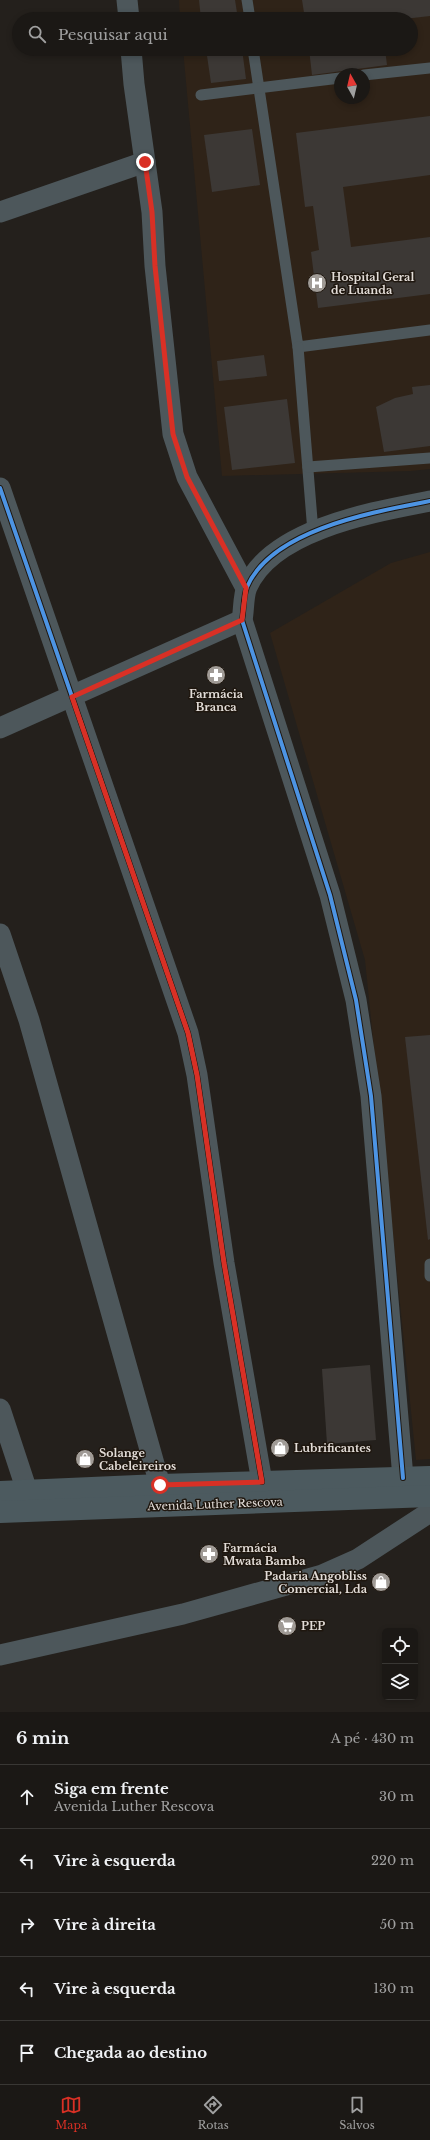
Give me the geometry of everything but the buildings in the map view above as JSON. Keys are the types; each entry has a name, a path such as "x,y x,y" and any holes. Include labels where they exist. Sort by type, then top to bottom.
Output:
{"main road":[{"name":"Avenida Luther Rescova","path":"0,1492 160,1485 430,1477"},
{"name":"Avenida Luther Rescova","path":"0,1512 430,1496"}],"street":[{"path":"127,0 128,12"},
{"path":"132,56 152,212 155,266 173,434 187,477 246,588"},
{"path":"1,205 145,162"},
{"path":"0,488 188,1033 197,1075 224,1263 262,1482"},
{"path":"403,1478 372,1104 356,1000 330,895 242,620 246,588 266,560 292,541 313,532 370,513 430,501"},
{"path":"0,728 242,620"},
{"path":"0,934 29,1020 160,1485"},
{"path":"0,1409 27,1491"},
{"path":"0,1655 183,1614 322,1575 358,1559 430,1512"}],"lane":[{"path":"247,0 249,12"},
{"path":"254,56 298,347 313,532"},
{"path":"370,74 430,68"},
{"path":"201,96 258,87 334,79"},
{"path":"298,347 430,330"},
{"path":"308,467 430,458"},
{"path":"430,1264 430,1276"}],"shaded area":[{"name":"Hospital Geral de Luanda","path":"179,0 430,0 430,469 411,471 222,476 184,56 418,56 418,12 180,12"},
{"path":"430,552 430,1459 416,1460 365,960 270,633 391,563"}],"cycle path":[{"path":"0,488 188,1033 197,1075 224,1263 262,1482"},
{"path":"403,1478 371,1096 356,1000 330,895 242,620 247,587 260,567 278,551 301,537 327,526 381,511 430,501"}],"place":[{"name":"Hospital Geral de Luanda","path":"317,283"},
{"name":"Farmácia Branca","path":"216,675"},
{"name":"Lubrificantes","path":"280,1448"},
{"name":"Solange Cabeleireiros","path":"85,1459"},
{"name":"Farmácia Mwata Bamba","path":"209,1554"},
{"name":"Padaria Angobliss Comercial, Lda","path":"381,1582"},
{"name":"PEP","path":"287,1626"}],"route":[{"path":"145,162 152,212 155,266 161,308 173,434 187,477 246,588 242,620 72,697 188,1033 197,1075 224,1263 262,1482 160,1485"}]}
